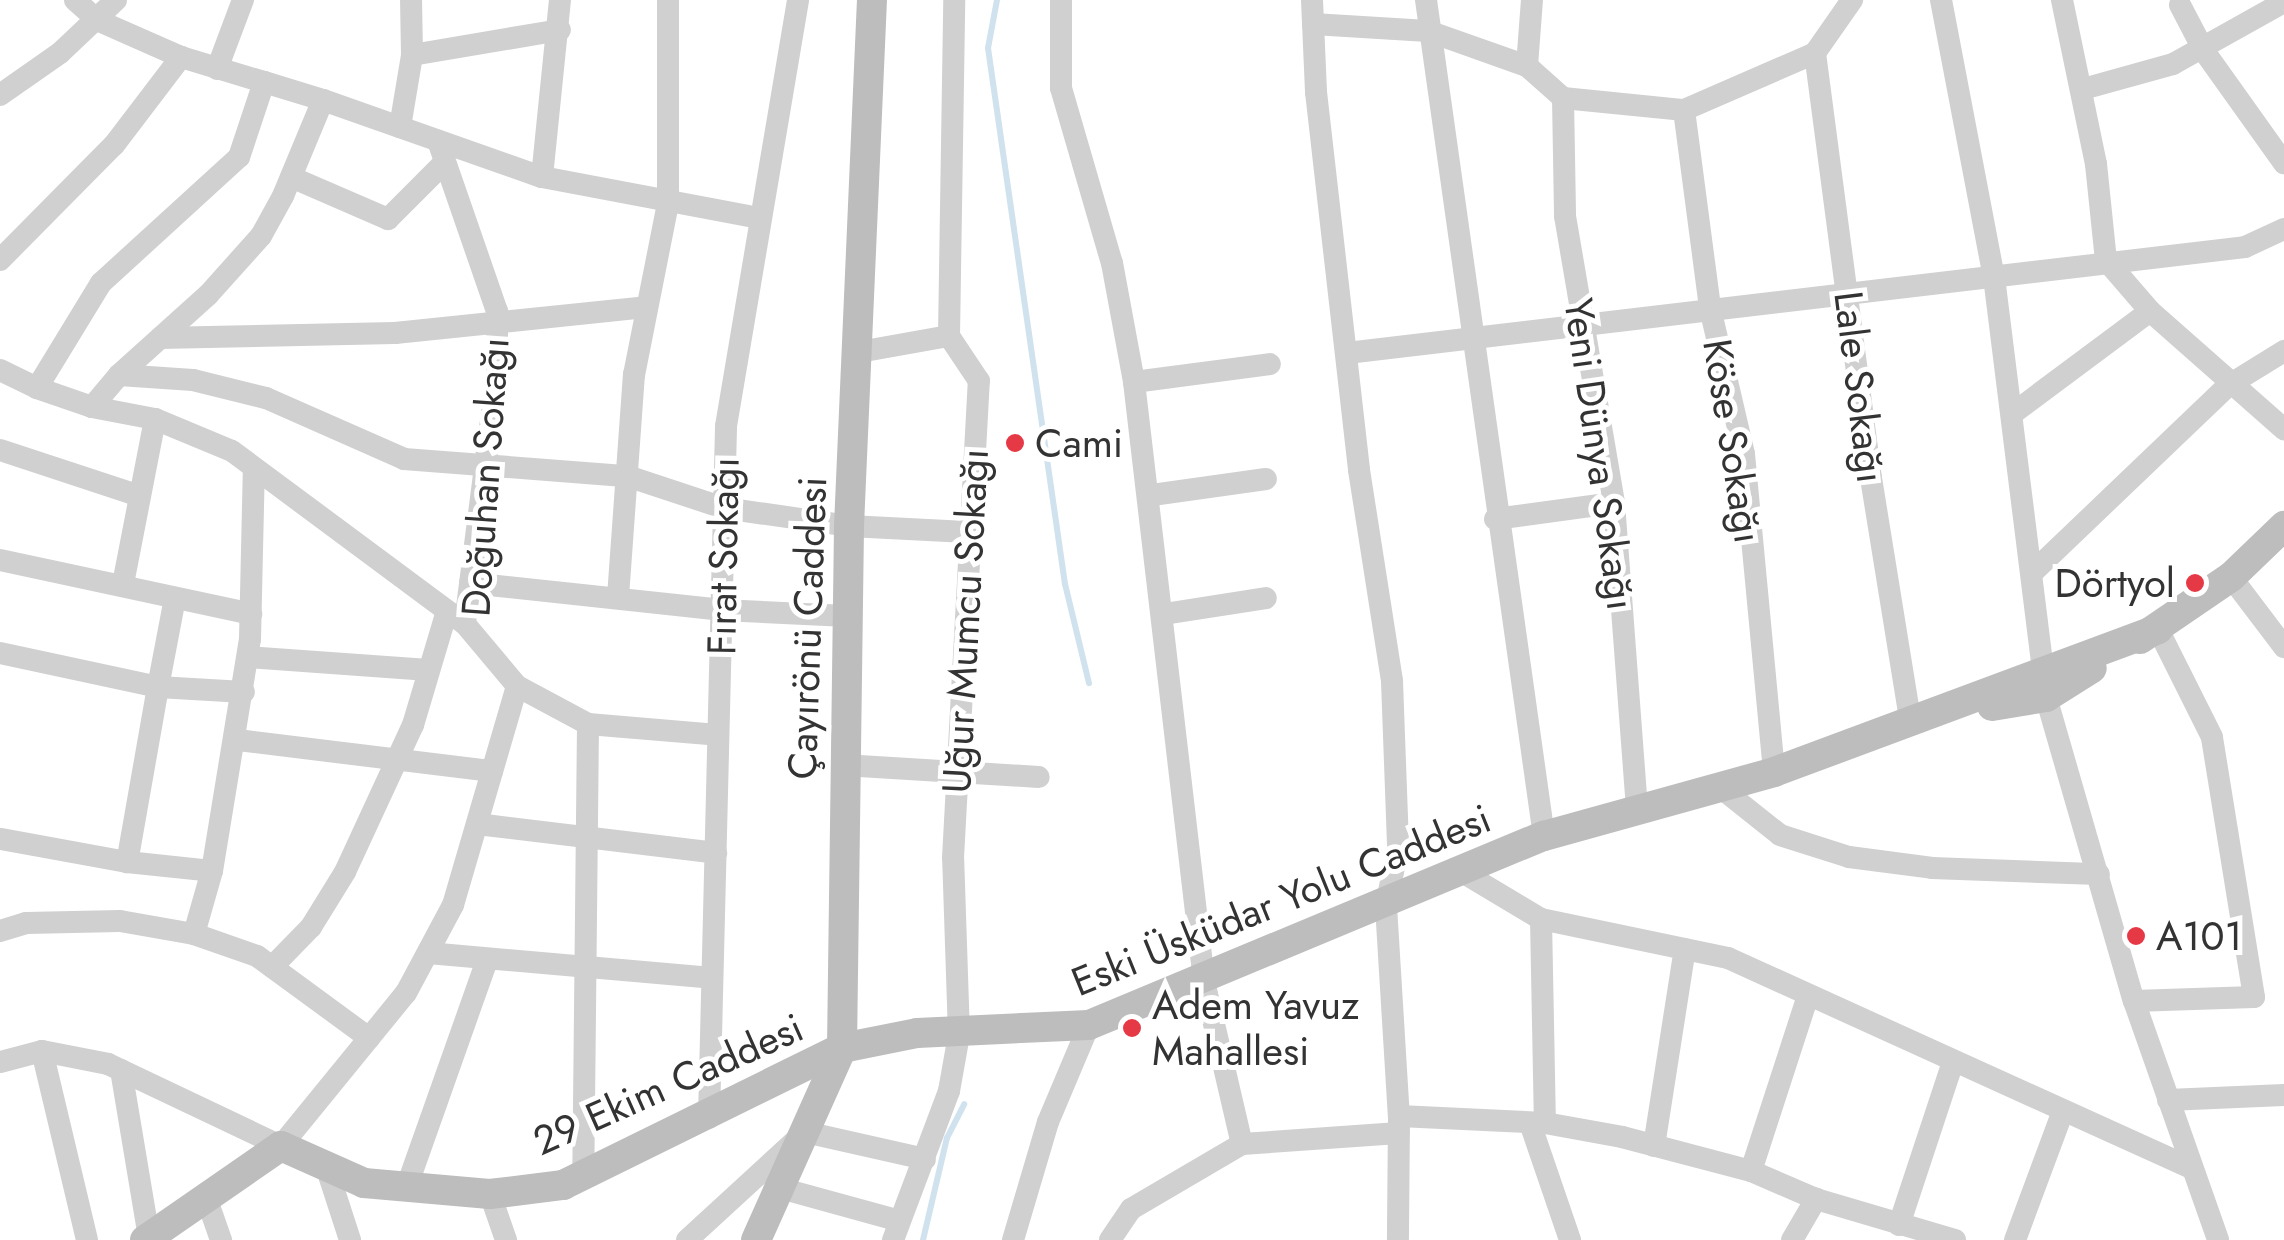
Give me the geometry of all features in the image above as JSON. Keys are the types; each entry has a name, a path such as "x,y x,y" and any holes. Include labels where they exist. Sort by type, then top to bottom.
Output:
{"street":[{"path":"75,0 97,20 181,57 400,127 441,152 668,204 759,218"},
{"path":"0,95 97,20 116,0"},
{"path":"218,69 243,0"},
{"path":"400,127 412,55 411,0"},
{"path":"542,177 560,30 560,0"},
{"path":"618,597 646,307 668,204 668,0"},
{"name":"Fırat Sokağı","path":"709,1118 726,426 798,0"},
{"name":"Çayırönü Caddesi","path":"756,1240 842,1048 849,526 872,0"},
{"path":"859,352 949,336 954,0"},
{"path":"1061,0 1061,88 1112,263 1134,382 1152,495 1204,981 1242,1144"},
{"path":"1426,0 1494,519 1544,836"},
{"path":"1527,66 1532,0"},
{"path":"1398,1240 1399,1125 1386,906 1398,848 1394,716 1347,353 1313,12 1428,31 1527,66 1563,98 1684,110 1815,53 1852,0"},
{"path":"1940,0 1994,278 2045,685 2134,1001 2218,1240"},
{"path":"2062,0 2083,89 2106,260 2150,311 2284,430"},
{"path":"2178,2 2204,51 2284,163"},
{"path":"2083,89 2204,51 2284,2"},
{"path":"412,55 560,30"},
{"name":"Lale Sokağı","path":"1815,53 1910,720"},
{"path":"0,260 114,145 181,57"},
{"path":"37,388 101,283 238,157 264,82"},
{"name":"Yeni Dünya Sokağı","path":"1563,98 1565,216 1614,504 1637,810"},
{"path":"92,406 261,236 323,100"},
{"name":"Köse Sokağı","path":"1684,110 1710,308 1744,454 1774,772"},
{"path":"290,177 388,218 441,152"},
{"name":"Doğuhan Sokağı","path":"441,152 497,323 486,462 470,583 456,617 516,686"},
{"path":"1347,353 1994,278 2106,260 2245,248 2284,229"},
{"path":"160,338 497,323 646,307"},
{"path":"2012,414 2150,311"},
{"name":"Uğur Mumcu Sokağı","path":"897,1230 949,1092 958,1035 957,773 966,532 979,381 949,336"},
{"path":"2033,572 2230,385 2284,351"},
{"path":"1134,382 1270,364"},
{"path":"0,370 37,388 92,406 206,436 456,617 429,670 396,760 336,886 311,927 272,967"},
{"path":"119,375 193,380 266,398 404,459 486,462 627,476 724,508 849,526 966,532"},
{"path":"123,584 155,420"},
{"path":"0,450 138,495"},
{"path":"194,934 212,871 238,740 251,614 254,468"},
{"path":"1152,495 1266,479"},
{"path":"1494,519 1614,504"},
{"name":"Eski Üsküdar Yolu Caddesi","path":"842,1048 917,1033 958,1035 1089,1024 1386,906 1544,836 1774,772 1910,720 2045,685 2158,628 2231,577 2284,526"},
{"path":"0,560 251,614"},
{"path":"2231,577 2284,647"},
{"path":"470,583 722,610 847,616"},
{"path":"126,862 176,598"},
{"path":"1164,614 1266,598"},
{"path":"2134,1001 2254,997 2212,737 2158,628"},
{"path":"0,653 158,687 244,692"},
{"path":"248,657 429,670"},
{"path":"121,1070 147,1239 281,1146 406,993 453,905 516,686 588,724 718,735"},
{"path":"583,1176 588,724"},
{"path":"238,740 492,771"},
{"path":"843,765 1039,777"},
{"path":"1721,788 1780,834 1849,856 1932,868 2099,874"},
{"path":"477,824 716,852"},
{"path":"0,838 126,862 212,871"},
{"path":"1464,873 1541,919 1728,958 2190,1168"},
{"path":"1541,919 1538,1124 1570,1240"},
{"path":"0,931 26,923 120,921 194,934 272,967 369,1038"},
{"path":"1654,1146 1685,949"},
{"path":"428,954 712,978"},
{"path":"407,1186 487,960"},
{"path":"1752,1171 1808,996"},
{"path":"1012,1240 1048,1122 1089,1024"},
{"name":"29 Ekim Caddesi","path":"281,1146 364,1182 490,1194 564,1185 709,1118 842,1048"},
{"path":"0,1062 42,1051 121,1070 281,1146"},
{"path":"42,1051 88,1240"},
{"path":"1910,1232 1953,1062"},
{"path":"2168,1100 2284,1094"},
{"path":"2015,1240 2064,1111"},
{"path":"1110,1240 1130,1210 1242,1144 1399,1125 1538,1124 1654,1146 1752,1171 1816,1199 1910,1232 1955,1240"},
{"path":"687,1240 806,1132 925,1159"},
{"path":"326,1166 350,1240"},
{"path":"780,1188 897,1230"},
{"path":"490,1194 506,1240"},
{"path":"206,1197 221,1240"},
{"path":"1792,1240 1816,1199"}],"waterway":[{"path":"997,0 988,48 1065,584 1089,683"},
{"path":"923,1240 947,1138 964,1104"}],"place":[{"name":"Cami","path":"1015,443"},
{"name":"Dörtyol","path":"2195,583"},
{"name":"A101","path":"2136,936"},
{"name":"Adem Yavuz Mahallesi","path":"1132,1028"}]}
